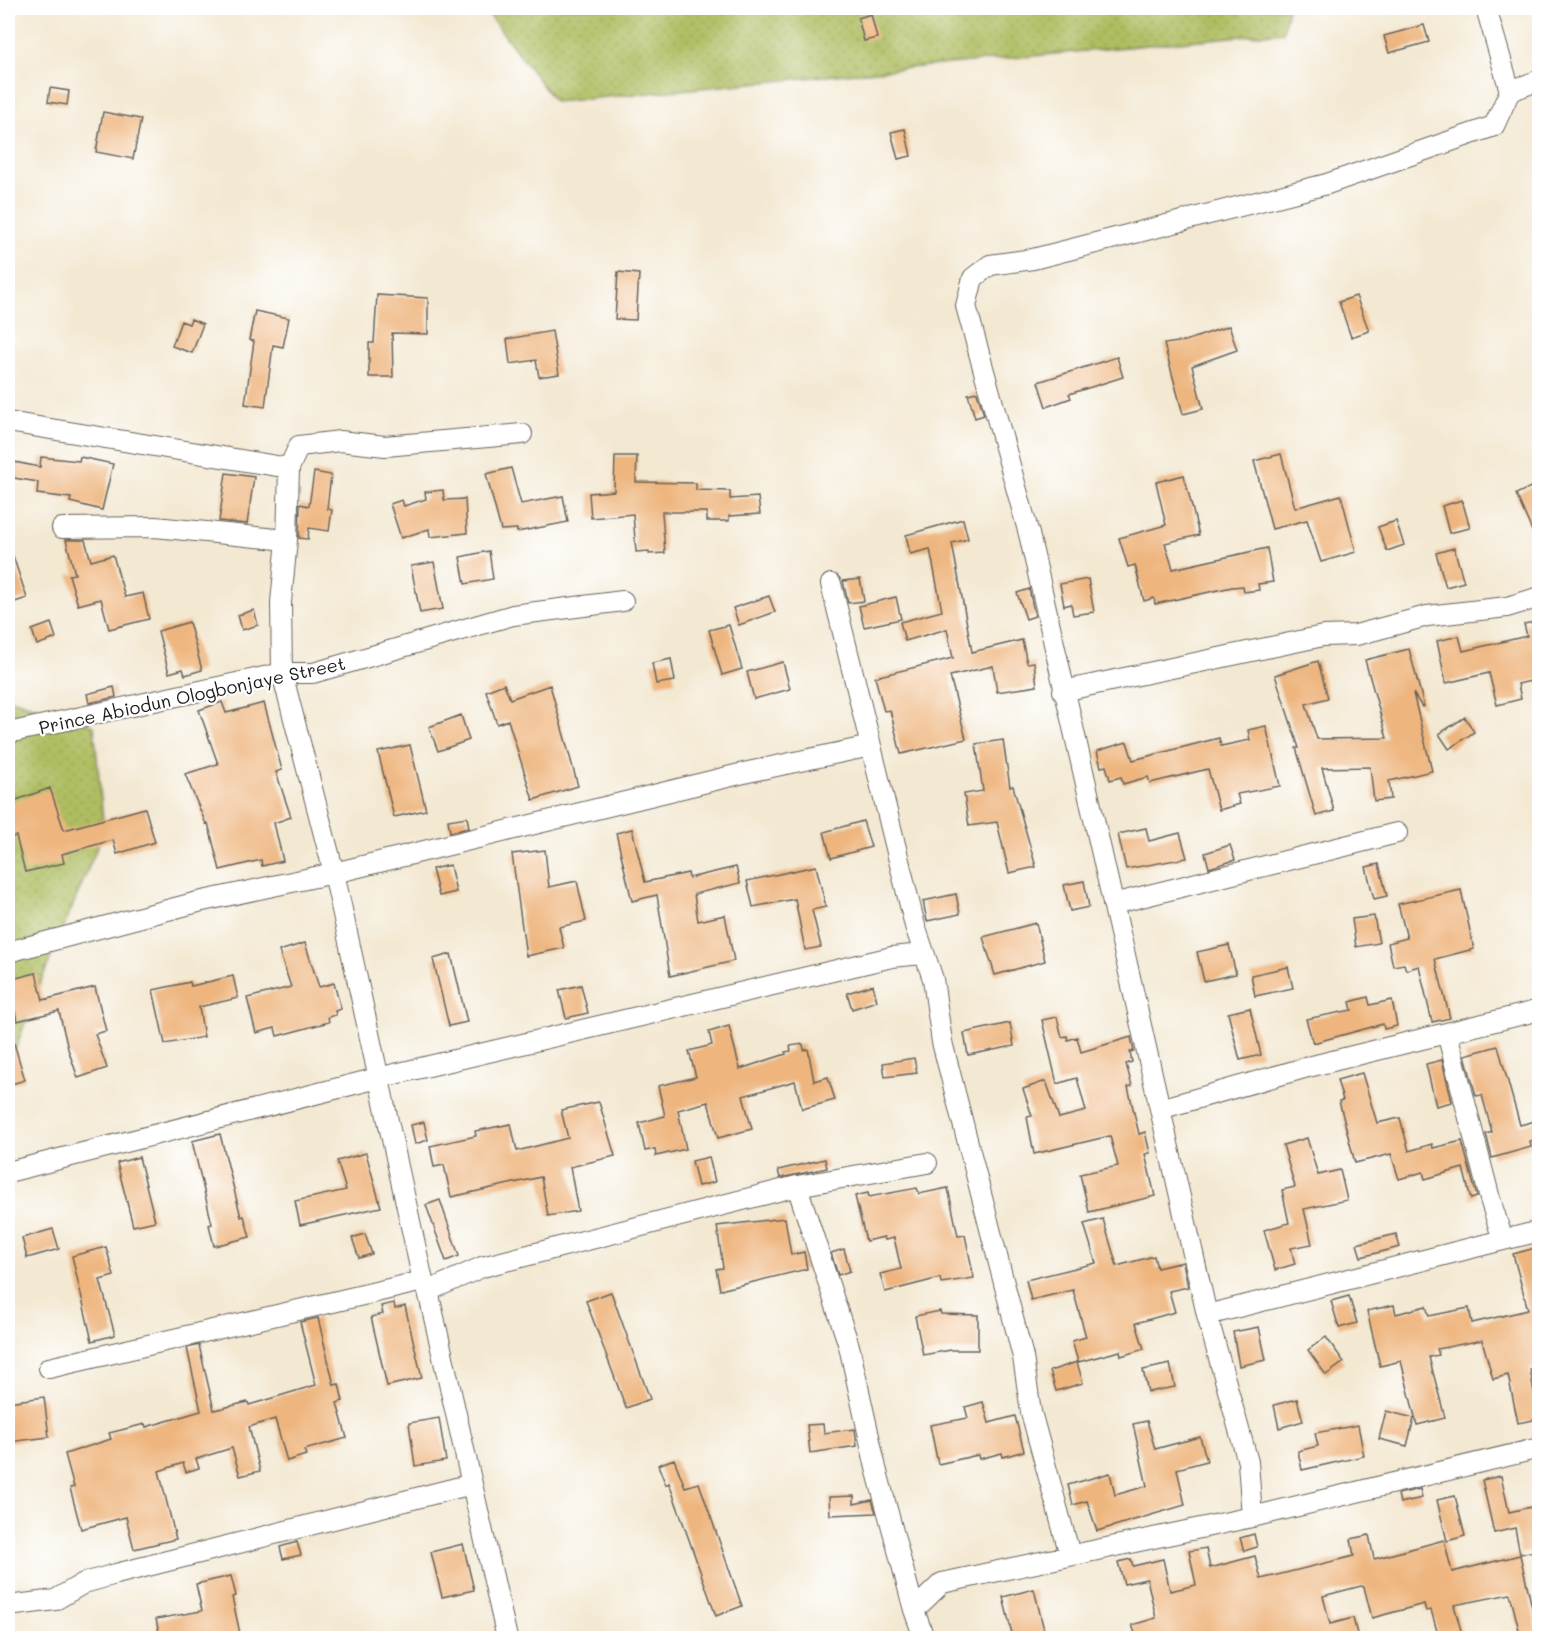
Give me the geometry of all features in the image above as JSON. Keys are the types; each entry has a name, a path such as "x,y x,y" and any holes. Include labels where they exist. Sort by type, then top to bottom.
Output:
{"street":[{"path":"1252,1518 1248,1462 1207,1315 1029,534 966,306 973,278 990,265 1033,259 1327,184 1494,126 1510,92 1486,8"},
{"path":"1510,92 1539,80"},
{"path":"8,422 289,468"},
{"path":"507,1638 378,1078 334,873 282,673 281,602 287,540 289,468 298,446 340,441 385,446 522,434"},
{"path":"63,528 155,527 287,540"},
{"path":"831,584 922,954 933,979 942,1042 1023,1357 1031,1412 1070,1555"},
{"path":"1063,691 1323,636 1356,635 1427,616 1507,607 1539,597"},
{"name":"Prince Abiodun Ologbonjaye Street","path":"8,734 282,673 314,673 513,615 622,602"},
{"path":"8,952 198,902 334,873 748,772 872,746"},
{"path":"1113,904 1397,833"},
{"path":"12,1171 378,1078 881,960 922,954"},
{"path":"1160,1108 1308,1067 1539,1010"},
{"path":"1447,1033 1490,1199 1503,1240"},
{"path":"49,1368 426,1286 482,1266 797,1186 927,1163"},
{"path":"797,1186 849,1346 876,1468 914,1610 924,1638"},
{"path":"1207,1315 1539,1231"},
{"path":"914,1610 942,1582 1252,1518 1539,1448"},
{"path":"8,1606 56,1600 84,1582 472,1484"}],"green space":[{"path":"484,8 1288,8 1283,32 555,102"},
{"path":"8,698 94,726 104,831 34,998 8,1070"}],"building":[{"path":"871,14 877,38 864,41 858,18"},
{"path":"1424,25 1429,42 1389,53 1384,36"},
{"path":"50,88 69,91 67,105 48,102"},
{"path":"103,112 141,119 133,159 96,152"},
{"path":"905,129 911,156 898,159 891,132"},
{"path":"618,272 639,274 636,320 615,319"},
{"path":"377,295 428,298 428,334 392,333 393,377 369,377 369,343 374,343"},
{"path":"1356,296 1369,331 1351,337 1339,302"},
{"path":"255,311 289,318 283,347 273,345 265,407 245,404 254,341 249,340"},
{"path":"191,319 203,324 192,353 172,346 181,321 189,324"},
{"path":"1229,326 1237,350 1192,366 1203,409 1183,414 1164,344 1185,341"},
{"path":"552,331 559,374 539,377 536,360 510,364 507,339"},
{"path":"1117,357 1123,377 1069,394 1071,398 1046,407 1038,382"},
{"path":"977,392 984,415 975,418 968,394"},
{"path":"1281,454 1295,508 1341,495 1356,552 1321,562 1307,520 1272,529 1254,461"},
{"path":"615,456 637,456 636,482 696,483 696,490 730,491 730,499 758,497 760,514 729,516 729,521 707,521 707,512 662,512 665,553 636,552 633,514 591,518 589,493 614,491"},
{"path":"41,457 79,461 80,457 113,464 102,510 70,502 71,498 37,494 38,482 8,477 9,461 40,467"},
{"path":"511,468 521,504 563,496 568,522 517,532 517,529 501,530 486,474"},
{"path":"314,472 331,475 327,509 332,510 329,531 309,528 308,539 299,538 300,504 309,506"},
{"path":"226,473 254,477 247,524 219,521"},
{"path":"1184,475 1199,535 1165,543 1173,569 1267,548 1273,582 1258,584 1259,590 1244,592 1243,586 1232,587 1155,604 1154,598 1144,601 1135,565 1128,567 1119,538 1166,525 1156,482"},
{"path":"1539,483 1539,547 1516,494"},
{"path":"443,490 444,500 465,499 467,533 430,537 429,529 401,538 390,504 402,500 404,506 426,499 425,492"},
{"path":"1462,500 1470,528 1449,533 1442,506"},
{"path":"963,519 968,539 952,543 972,652 1022,640 1027,663 1034,662 1037,686 997,692 993,666 950,676 966,739 901,754 890,710 884,711 875,677 953,658 947,629 905,641 900,622 942,611 930,549 910,554 906,535"},
{"path":"1396,521 1404,545 1387,551 1378,527"},
{"path":"66,540 85,540 91,561 113,555 125,597 143,593 149,619 109,629 101,599 78,605 69,575 75,574"},
{"path":"8,547 10,547 27,598 12,603 8,587"},
{"path":"1454,548 1464,582 1446,587 1436,553"},
{"path":"489,551 493,579 465,584 460,557"},
{"path":"434,562 443,609 420,613 411,566"},
{"path":"860,579 864,601 848,603 843,581"},
{"path":"1088,579 1094,612 1073,615 1071,604 1064,606 1060,584"},
{"path":"1029,589 1035,616 1026,619 1017,593"},
{"path":"769,596 775,612 739,625 733,608"},
{"path":"896,597 901,619 864,627 859,606"},
{"path":"254,610 258,625 242,630 238,615"},
{"path":"1539,621 1539,679 1518,684 1521,699 1497,705 1489,673 1446,683 1437,641 1459,636 1463,651 1527,636 1524,624"},
{"path":"189,622 202,670 185,675 183,669 169,673 158,631"},
{"path":"51,623 56,638 37,645 32,630"},
{"path":"729,625 742,669 722,675 709,630"},
{"path":"1409,649 1424,706 1422,707 1413,693 1432,771 1389,781 1391,799 1374,801 1370,767 1322,768 1334,811 1316,816 1296,748 1299,748 1275,675 1318,661 1328,698 1306,704 1317,739 1387,738 1365,660"},
{"path":"671,659 675,681 656,684 652,663"},
{"path":"783,662 790,689 754,699 747,672"},
{"path":"504,684 510,699 550,685 578,786 533,800 508,720 497,724 486,691"},
{"path":"114,687 116,697 89,703 87,694"},
{"path":"222,702 226,713 264,703 282,770 276,772 291,817 274,823 283,861 262,866 261,860 220,870 208,823 206,824 185,774 218,764 199,710"},
{"path":"461,715 469,740 438,751 429,727"},
{"path":"1465,717 1474,732 1449,749 1439,734"},
{"path":"1266,726 1280,786 1237,794 1240,804 1219,810 1208,769 1150,783 1148,777 1123,784 1121,777 1110,780 1106,766 1101,767 1097,751 1127,742 1133,760 1219,738 1221,746 1250,740 1248,730"},
{"path":"1003,740 1010,787 1013,786 1036,867 1009,873 997,822 969,826 964,794 983,791 976,744"},
{"path":"410,745 426,810 394,817 378,752"},
{"path":"50,788 64,830 145,808 155,842 117,854 113,840 62,854 64,863 25,872 16,836 8,838 8,803"},
{"path":"467,817 469,828 450,832 448,820"},
{"path":"863,821 871,847 831,858 824,832"},
{"path":"1146,828 1149,841 1180,833 1187,858 1126,869 1118,834"},
{"path":"632,829 645,882 688,873 689,878 736,867 740,883 694,894 698,921 725,915 734,961 670,976 657,895 632,901 616,833"},
{"path":"1230,845 1235,860 1209,868 1205,853"},
{"path":"545,850 549,887 577,881 586,921 559,927 564,948 526,956 512,854"},
{"path":"1379,864 1387,896 1374,899 1366,867"},
{"path":"450,865 456,892 439,896 432,869"},
{"path":"816,866 826,907 812,910 821,947 805,950 795,899 753,907 747,881"},
{"path":"1084,881 1089,907 1070,911 1064,885"},
{"path":"1461,890 1474,949 1435,959 1450,1018 1432,1022 1419,966 1406,970 1404,964 1393,966 1388,943 1407,938 1398,904"},
{"path":"956,894 960,914 927,921 923,901"},
{"path":"1374,916 1379,943 1356,947 1352,919"},
{"path":"1036,923 1045,961 995,975 983,937"},
{"path":"305,943 319,987 334,983 341,1009 335,1011 336,1015 328,1017 329,1022 277,1036 275,1028 256,1033 247,998 291,987 279,951"},
{"path":"1229,945 1236,974 1204,981 1197,952"},
{"path":"451,954 467,1022 449,1026 433,959"},
{"path":"1288,967 1293,988 1255,996 1251,975"},
{"path":"36,973 43,1000 95,987 106,1031 95,1034 107,1068 78,1078 59,1011 17,1021 8,980"},
{"path":"233,976 238,998 199,1007 204,1037 165,1044 153,990 190,982 191,986"},
{"path":"581,985 588,1013 566,1018 559,990"},
{"path":"873,985 877,1001 852,1009 847,993"},
{"path":"1368,997 1370,1005 1392,1000 1397,1026 1384,1029 1383,1024 1313,1043 1306,1019 1352,1010 1350,1002"},
{"path":"1250,1008 1261,1055 1240,1060 1228,1013"},
{"path":"1057,1017 1062,1037 1067,1036 1068,1040 1077,1037 1081,1052 1131,1037 1134,1051 1130,1052 1132,1062 1126,1064 1132,1086 1128,1087 1139,1134 1145,1132 1150,1153 1145,1154 1155,1196 1089,1212 1080,1174 1118,1166 1110,1136 1034,1154 1027,1117 1032,1116 1023,1089 1046,1081 1059,1118 1086,1111 1077,1078 1057,1084 1042,1020"},
{"path":"1010,1023 1014,1046 968,1055 964,1033"},
{"path":"729,1026 740,1069 786,1054 785,1052 791,1051 790,1046 803,1044 804,1050 808,1049 814,1081 828,1077 835,1100 802,1109 795,1081 743,1096 752,1129 718,1138 708,1102 678,1110 686,1149 656,1156 655,1149 645,1151 639,1123 665,1116 658,1086 696,1077 689,1051 712,1045 709,1032"},
{"path":"11,1033 25,1080 8,1085 8,1034"},
{"path":"1498,1046 1520,1125 1539,1120 1539,1139 1530,1141 1531,1147 1492,1158 1486,1134 1492,1132 1482,1095 1476,1096 1465,1055"},
{"path":"914,1058 917,1073 885,1077 883,1063"},
{"path":"1442,1060 1452,1102 1436,1106 1426,1064"},
{"path":"1362,1073 1377,1123 1400,1118 1409,1151 1432,1144 1433,1148 1462,1141 1477,1197 1471,1199 1463,1168 1425,1179 1423,1172 1399,1179 1391,1154 1355,1163 1339,1101 1343,1100 1337,1080"},
{"path":"599,1102 615,1156 570,1167 578,1211 548,1216 541,1177 451,1197 444,1165 434,1167 430,1146 476,1136 475,1131 511,1124 517,1151 568,1138 561,1110"},
{"path":"424,1122 428,1140 415,1144 411,1125"},
{"path":"220,1134 241,1217 244,1216 250,1237 214,1246 209,1225 212,1224 192,1141"},
{"path":"1307,1138 1318,1175 1340,1170 1347,1200 1304,1209 1312,1244 1291,1248 1295,1264 1275,1270 1264,1230 1289,1223 1282,1190 1295,1187 1283,1145"},
{"path":"366,1153 381,1207 300,1225 295,1201 346,1190 337,1161"},
{"path":"139,1157 155,1221 133,1226 117,1163"},
{"path":"709,1157 715,1182 698,1186 692,1161"},
{"path":"825,1159 827,1168 780,1178 778,1170"},
{"path":"917,1188 919,1194 948,1188 958,1236 965,1235 974,1278 941,1283 940,1278 885,1292 880,1274 901,1269 894,1238 885,1240 884,1237 866,1241 855,1196 868,1193 869,1197"},
{"path":"440,1200 459,1256 446,1261 426,1205"},
{"path":"785,1218 791,1255 804,1252 807,1269 720,1290 716,1269 723,1268 717,1226"},
{"path":"1103,1219 1117,1266 1154,1256 1157,1268 1183,1262 1188,1287 1169,1291 1175,1312 1136,1323 1144,1349 1121,1356 1120,1351 1078,1362 1072,1341 1086,1337 1073,1290 1031,1300 1026,1280 1096,1263 1084,1224"},
{"path":"53,1229 59,1249 27,1258 22,1238"},
{"path":"365,1234 372,1254 359,1258 352,1238"},
{"path":"1396,1234 1400,1247 1361,1257 1357,1244"},
{"path":"106,1247 114,1276 100,1280 115,1335 92,1341 72,1256"},
{"path":"1539,1247 1539,1367 1530,1369 1539,1419 1518,1423 1508,1375 1493,1379 1482,1340 1437,1349 1439,1355 1429,1357 1445,1418 1417,1425 1401,1361 1380,1366 1367,1311 1394,1305 1396,1314 1426,1306 1429,1316 1469,1308 1472,1323 1528,1310 1513,1254"},
{"path":"844,1249 850,1271 838,1275 831,1253"},
{"path":"611,1292 650,1399 626,1408 586,1301"},
{"path":"1349,1296 1357,1323 1339,1328 1331,1301"},
{"path":"394,1303 395,1309 405,1306 422,1378 387,1386 371,1317 383,1314 381,1306"},
{"path":"940,1311 941,1314 978,1315 978,1350 951,1350 923,1355 915,1316"},
{"path":"318,1318 334,1385 339,1384 343,1401 337,1403 347,1438 304,1450 306,1455 287,1461 275,1419 249,1427 260,1471 240,1476 232,1448 196,1459 199,1468 186,1472 183,1463 159,1471 176,1539 134,1549 126,1517 81,1529 70,1488 74,1487 65,1454 111,1439 109,1433 145,1424 146,1427 201,1411 187,1348 199,1345 214,1410 248,1402 249,1405 316,1385 300,1322"},
{"path":"1259,1327 1266,1360 1239,1366 1233,1332"},
{"path":"1326,1337 1344,1362 1326,1375 1308,1350"},
{"path":"1077,1362 1083,1383 1056,1391 1050,1371"},
{"path":"1170,1364 1175,1387 1148,1392 1143,1370"},
{"path":"44,1397 49,1437 8,1442 8,1402"},
{"path":"1297,1399 1303,1421 1279,1428 1274,1405"},
{"path":"983,1402 989,1423 1015,1416 1024,1451 1003,1457 1002,1453 979,1459 978,1455 938,1464 930,1425 968,1418 965,1407"},
{"path":"1386,1411 1414,1418 1407,1446 1379,1439"},
{"path":"439,1418 446,1461 415,1466 409,1423"},
{"path":"1147,1421 1155,1449 1200,1437 1207,1461 1177,1469 1185,1505 1097,1531 1087,1501 1073,1505 1068,1485 1110,1473 1115,1495 1147,1486 1133,1424"},
{"path":"823,1424 824,1433 855,1429 857,1446 810,1453 807,1425"},
{"path":"1358,1425 1364,1456 1302,1470 1298,1451 1318,1446 1315,1433"},
{"path":"674,1459 685,1487 699,1483 742,1606 716,1616 669,1483 666,1485 658,1465"},
{"path":"1501,1476 1509,1512 1531,1507 1539,1550 1520,1554 1515,1528 1494,1533 1482,1480"},
{"path":"1420,1489 1422,1498 1400,1503 1398,1494"},
{"path":"854,1496 854,1504 872,1500 876,1513 830,1515 829,1497"},
{"path":"1455,1496 1465,1536 1447,1541 1437,1500"},
{"path":"1254,1534 1257,1547 1244,1551 1240,1538"},
{"path":"1369,1535 1374,1559 1444,1540 1452,1572 1520,1555 1539,1638 1521,1638 1510,1594 1454,1605 1463,1638 1439,1638 1431,1610 1426,1611 1424,1604 1372,1618 1364,1587 1361,1586 1323,1596 1330,1624 1353,1618 1358,1638 1137,1638 1132,1625 1156,1618 1147,1579 1124,1584 1118,1562 1131,1559 1133,1566 1163,1559 1170,1591 1196,1585 1189,1551 1206,1548 1210,1568 1255,1556 1261,1579 1354,1556 1351,1539"},
{"path":"297,1542 301,1555 283,1559 280,1547"},
{"path":"463,1544 474,1590 442,1597 431,1552"},
{"path":"231,1576 236,1596 232,1597 241,1638 160,1638 156,1619 202,1611 196,1584"},
{"path":"1034,1589 1046,1638 1013,1638 1003,1597"}]}
